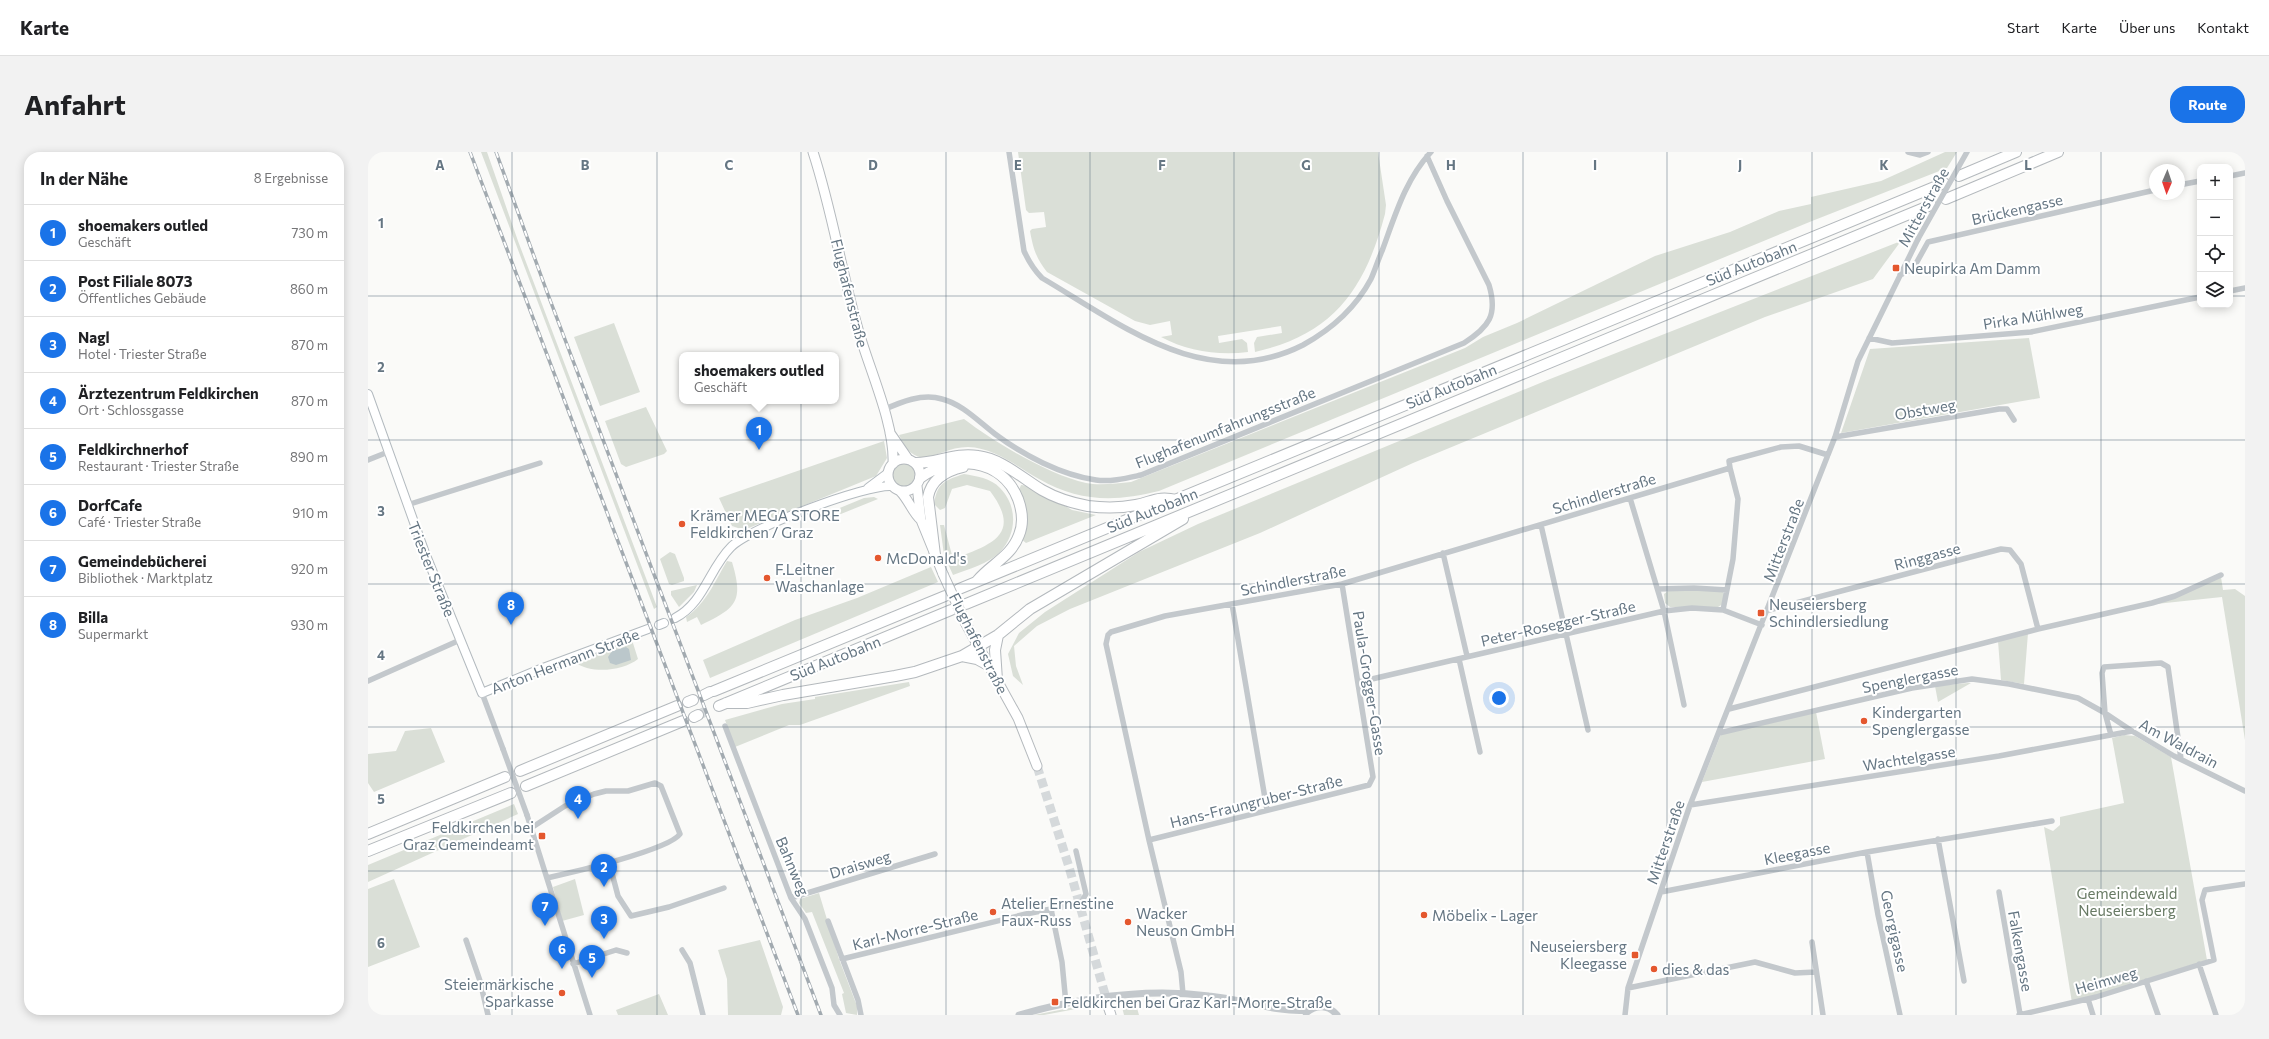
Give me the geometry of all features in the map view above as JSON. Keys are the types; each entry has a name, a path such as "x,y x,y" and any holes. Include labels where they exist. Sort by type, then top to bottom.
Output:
{"highway":[{"path":"1959,176 2016,152"},
{"path":"1946,199 2058,152"},
{"name":"Süd Autobahn","path":"959,589 1944,183"},
{"name":"Süd Autobahn","path":"966,604 1931,205"},
{"path":"912,461 964,454 979,456 994,460 1043,491 1067,501 1089,506 1113,508 1136,505 1162,497 1177,500"},
{"path":"919,482 930,471 944,465 955,463 976,464 988,468 1004,477 1016,493 1022,519 1020,533 1011,551 998,563 986,570 976,582"},
{"path":"936,555 928,497 929,489 936,479 955,469 976,464"},
{"path":"962,656 998,635 1030,609 1208,504"},
{"name":"Süd Autobahn","path":"709,693 944,596"},
{"name":"Süd Autobahn","path":"951,610 718,706 747,704 784,695 896,676 915,672 962,656"},
{"path":"997,680 996,650 998,635"},
{"path":"962,656 977,659 988,665"},
{"path":"520,771 677,706"},
{"path":"526,786 683,721"},
{"path":"368,834 505,777"},
{"path":"368,851 511,793"}],"main road":[{"name":"Flughafenstraße","path":"813,152 830,209 858,330 890,433 892,464 888,473 888,481 907,498 916,516 921,520"},
{"name":"Triester Straße","path":"368,394 407,505 482,693"},
{"name":"Flughafenstraße","path":"890,433 919,469 921,520 943,574 966,624 1018,718 1037,766"},
{"path":"892,464 897,460 912,461"},
{"path":"675,618 695,603 724,554 741,538 775,522 868,488 888,473"},
{"path":"868,488 896,488 907,492 919,482"},
{"name":"Anton Hermann Straße","path":"482,693 648,629"}],"street":[{"path":"1009,152 1024,251 1035,270 1042,278 1134,333 1160,345 1200,360 1227,362 1257,360 1293,349 1322,334 1340,321 1356,303 1371,278 1409,180 1429,154"},
{"path":"1908,152 1920,155 1928,152"},
{"name":"Mitterstraße","path":"1625,1015 1628,988 1690,805 1769,610 1835,437 1858,361 1918,240 1967,152"},
{"name":"Flughafenumfahrungsstraße","path":"883,410 921,397 941,398 958,405 999,437 1040,461 1069,474 1097,480 1121,479 1141,475 1464,344 1487,324 1493,310 1493,297 1489,285 1446,201 1429,154"},
{"path":"2233,175 2245,173"},
{"path":"2185,184 2197,182"},
{"name":"Brückengasse","path":"1900,275 1913,269 1928,242 2149,191"},
{"path":"2233,290 2245,288"},
{"name":"Pirka Mühlweg","path":"1869,338 1892,342 1905,342 2008,335 2197,299"},
{"name":"Obstweg","path":"1835,437 1999,408 2007,409 2014,420"},
{"name":"Schindlerstraße","path":"1183,994 1181,972 1149,840 1106,644 1108,635 1111,632 1165,616 1342,584 1730,468 1729,461 1781,447 1799,446 1828,455"},
{"path":"368,460 388,452"},
{"path":"407,505 540,463"},
{"path":"1723,610 1733,559 1738,499 1730,468"},
{"path":"1630,498 1664,611 1684,705"},
{"path":"1541,525 1588,730"},
{"name":"Ringgasse","path":"1769,610 2001,549 2010,550 2021,564 2038,629"},
{"path":"1443,553 1467,656"},
{"path":"1729,709 2038,629 2166,599 2221,575"},
{"name":"Paula-Grogger-Gasse","path":"1342,584 1359,682 1373,777 1369,785"},
{"path":"1658,589 1694,588 1727,590"},
{"path":"1232,604 1267,810"},
{"name":"Peter-Rosegger-Straße","path":"1359,682 1664,611 1692,608 1723,610 1762,625"},
{"path":"368,681 460,640"},
{"path":"1459,659 1480,752"},
{"path":"2111,735 2105,712 2102,673 2104,667 2161,663 2168,667 2181,759"},
{"name":"Spenglergasse","path":"1719,733 1912,688 1972,679 2009,684 2078,698 2105,712"},
{"name":"Triester Straße","path":"482,693 528,815 531,828"},
{"name":"Am Waldrain","path":"2105,712 2132,731 2181,759 2245,791"},
{"name":"Bahnweg","path":"725,726 791,898 805,919 832,988 834,1005 840,1015"},
{"name":"Wachtelgasse","path":"1690,805 1999,756 2132,731"},
{"path":"547,878 609,862 676,839 680,834 661,786 655,782 628,791 606,791 594,794 565,806 531,828 565,941 590,1015"},
{"name":"Hans-Fraungruber-Straße","path":"1149,840 1369,785"},
{"name":"Kleegasse","path":"1661,892 1938,839 2052,821"},
{"path":"1938,839 1964,981"},
{"name":"Karl-Morre-Straße","path":"861,1015 858,1000 842,959 1076,904 1085,898 1086,890 1076,852"},
{"name":"Georgigasse","path":"1867,852 1900,1015"},
{"name":"Draisweg","path":"791,898 935,854"},
{"path":"609,862 618,896 631,916 669,907 724,888"},
{"name":"Heimweg","path":"2020,1015 2088,999 2214,960 2202,900 2205,890 2245,884"},
{"name":"Falkengasse","path":"1999,892 2020,1015"},
{"path":"1051,909 1062,962 1066,1004"},
{"path":"828,921 842,959"},
{"path":"466,940 480,981 488,1015"},
{"path":"1812,942 1823,1015"},
{"path":"573,964 616,950 627,952"},
{"path":"682,950 690,963 703,1015"},
{"path":"1628,988 1755,962 1795,973 1816,972"},
{"path":"2198,964 2216,1015"},
{"path":"2146,981 2158,1015"},
{"path":"1019,1015 1066,1004 1138,994 1183,994 1225,998 1307,1013 1325,1007 1338,1015"},
{"path":"2088,999 2093,1015"},
{"path":"1275,1008 1289,1015"}],"green space":[{"path":"481,152 487,152 518,241 657,607 654,609"},
{"path":"1018,152 1378,152 1386,205 1385,214 1377,241 1356,286 1342,304 1326,320 1306,333 1282,344 1255,352 1254,343 1257,337 1282,333 1281,326 1218,336 1219,343 1242,339 1247,343 1248,352 1215,353 1203,351 1181,346 1161,337 1172,335 1170,321 1150,325 1135,321 1047,272 1036,253 1032,243 1030,231 1032,229 1046,227 1044,212 1029,213 1026,210"},
{"path":"1945,152 1957,152 1947,168 1812,221 1159,491 1143,495 1112,498 1083,496 1054,487 1005,458 978,448 957,448 929,457 914,455 906,448 899,435 964,419 1022,457 1071,479 1097,484 1131,482 1465,348 1483,337 1517,323 1655,256 1730,232 1779,211 1811,204 1811,197 1881,181"},
{"path":"1901,241 1873,279 1765,317 1413,463 1260,533 1070,609 1037,626 1014,646 1016,666 1023,685 1013,676 1008,654 1019,633 1045,612 1139,552 1198,524 1545,381"},
{"path":"614,323 640,392 600,406 574,337"},
{"path":"2029,338 2040,398 1841,433 1870,349"},
{"path":"646,407 667,451 664,454 626,467 621,464 605,421"},
{"path":"884,441 887,458 876,476 744,530 732,526 719,498"},
{"path":"905,462 914,466 918,475 914,484 905,488 896,484 892,475 896,466"},
{"path":"964,474 988,480 1000,488 1010,503 1013,520 1010,537 1000,552 990,560 978,566 953,575 944,555 940,525 944,525 953,559 990,543 998,536 1003,528 1003,518 999,506 990,491 967,485 952,489 945,508 940,510 934,504 937,491 943,483"},
{"path":"1021,485 1030,486 1072,510 1096,515 1026,543 1021,539 1025,508 1019,490"},
{"path":"874,497 878,499 836,516 838,520 831,521 828,517 830,512 864,498"},
{"path":"670,552 675,554 684,578 684,581 672,585 669,584 660,559"},
{"path":"727,561 732,562 736,575 737,595 734,602 722,614 701,625 697,617 687,622 686,617 705,599"},
{"path":"931,567 938,582 710,678 703,660 795,620 857,598"},
{"path":"2221,577 2223,590 2235,589 2245,596 2245,740 2222,597 2156,604"},
{"path":"697,585 694,592 679,607 671,595 671,591"},
{"path":"1668,591 1722,591 1725,595 1723,604 1718,607 1670,607 1665,603 1664,594"},
{"path":"2028,633 2024,684 2001,680 1998,641"},
{"path":"632,640 638,659 632,663 607,670 599,670 590,669 576,663 576,659"},
{"path":"909,682 910,686 800,725 789,725 735,747 725,720 782,704 815,699 815,697"},
{"path":"1971,683 1938,702 1935,686"},
{"path":"1816,712 1825,759 1702,782 1721,734"},
{"path":"431,728 445,762 374,792 368,783 368,754 396,751 405,731"},
{"name":"Gemeindewald Neuseiersberg","path":"2124,735 2135,736 2171,757 2207,960 2072,1003 2044,827 2053,831 2060,825 2060,817 2124,803 2112,738"},
{"path":"514,804 518,814 368,882 368,865"},
{"path":"394,879 420,947 368,967 368,889"},
{"path":"575,879 584,915 562,921 553,887"},
{"path":"819,893 839,959 857,1006 857,1015 846,1013 842,994 844,993 812,912 806,913 799,903 800,899"},
{"path":"760,940 783,1007 781,1015 728,1015 727,979 718,950"},
{"path":"659,994 668,1015 618,1015 616,1010"},
{"path":"1135,1001 1139,1015 1124,1015 1121,1003"},
{"path":"1075,1007 1081,1008 1044,1015 1034,1015"}],"shaded area":[{"path":"626,647 629,649 631,660 616,665 610,663 608,657 612,651"}],"tunnel":[{"path":"698,715 709,710"},
{"path":"1037,766 1069,867 1108,1005"}],"railway":[{"path":"470,152 798,1015"},
{"path":"496,152 547,292 821,1015"}],"place":[{"name":"Neupirka Am Damm","path":"1896,268"},
{"name":"shoemakers outled","path":"759,450"},
{"name":"Krämer MEGA STORE Feldkirchen / Graz","path":"682,524"},
{"name":"McDonald's","path":"878,558"},
{"name":"F.Leitner Waschanlage","path":"767,578"},
{"name":"Neuseiersberg Schindlersiedlung","path":"1761,613"},
{"name":"Billa","path":"511,625"},
{"name":"Kindergarten Spenglergasse","path":"1864,721"},
{"name":"Ärztezentrum Feldkirchen","path":"578,819"},
{"name":"Feldkirchen bei Graz Gemeindeamt","path":"542,836"},
{"name":"Post Filiale 8073","path":"604,887"},
{"name":"Atelier Ernestine Faux-Russ","path":"993,912"},
{"name":"Möbelix - Lager","path":"1424,915"},
{"name":"Wacker Neuson GmbH","path":"1128,922"},
{"name":"Gemeindebücherei","path":"545,926"},
{"name":"Nagl","path":"604,939"},
{"name":"Neuseiersberg Kleegasse","path":"1635,955"},
{"name":"DorfCafe","path":"562,969"},
{"name":"dies & das","path":"1654,969"},
{"name":"Feldkirchnerhof","path":"592,978"},
{"name":"Steiermärkische Sparkasse","path":"562,993"},
{"name":"Feldkirchen bei Graz Karl-Morre-Straße","path":"1055,1002"}]}
